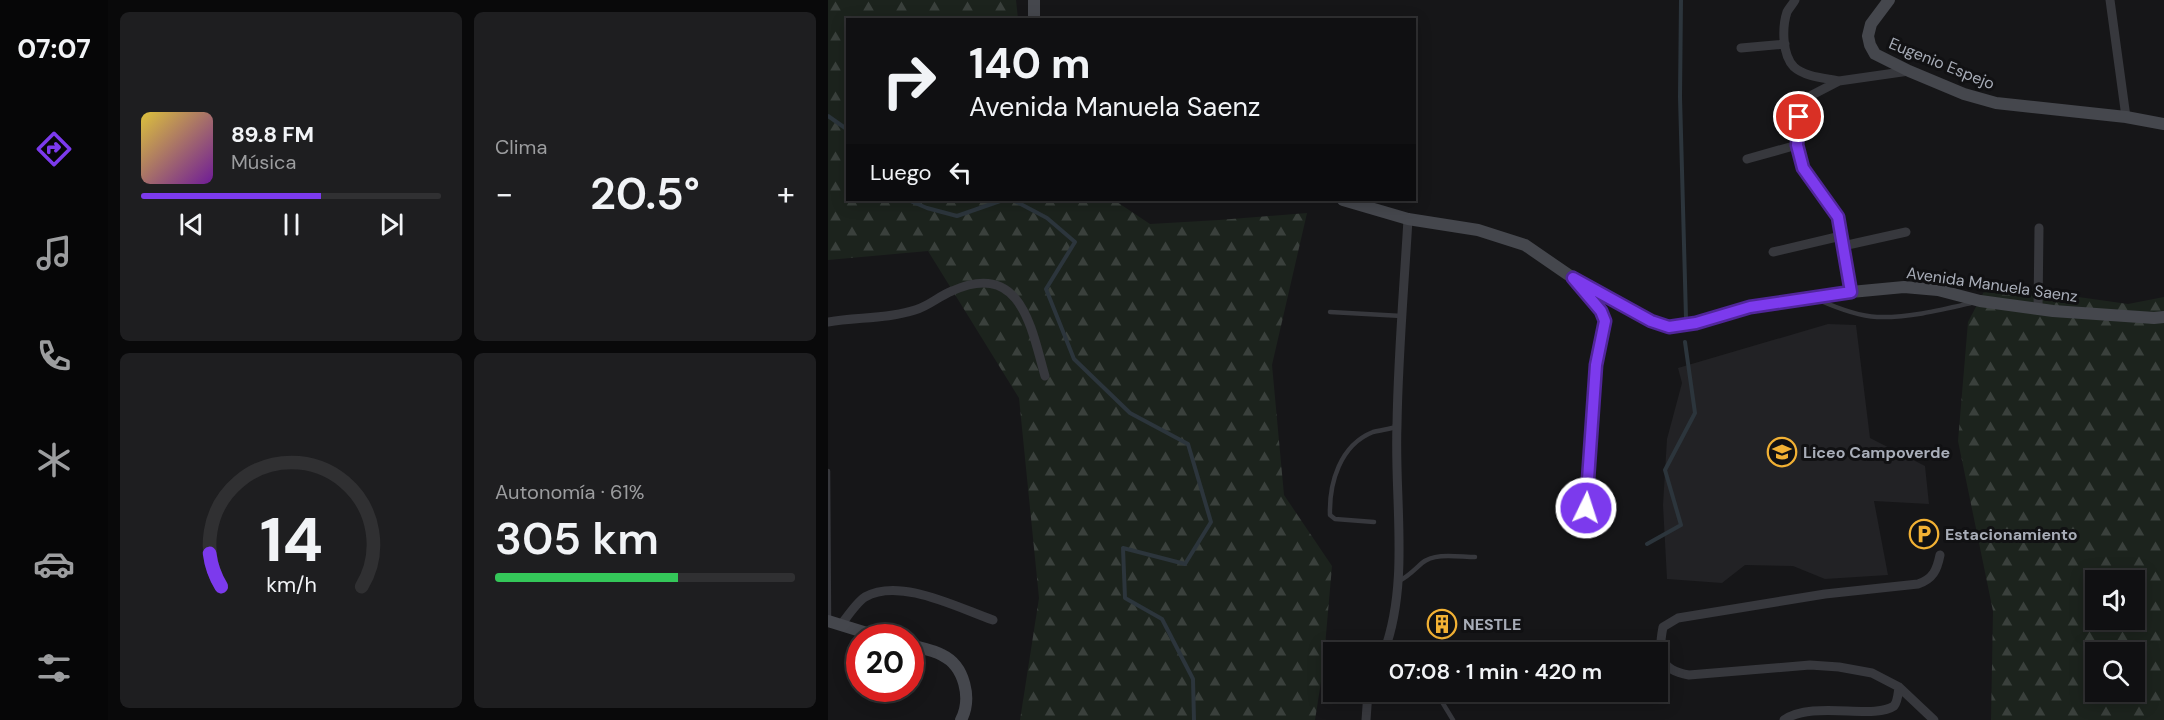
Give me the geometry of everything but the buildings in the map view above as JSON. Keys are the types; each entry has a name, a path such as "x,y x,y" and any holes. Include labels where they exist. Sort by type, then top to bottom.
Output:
{"street":[{"path":"1034,18 1035,0"},
{"path":"1795,0 1788,12 1785,44 1787,56 1795,68 1808,74 1839,81"},
{"name":"Eugenio Espejo","path":"1889,0 1870,24 1868,36 1870,45 1875,54 1909,71 1996,103 2126,117 2164,124"},
{"path":"2110,0 2126,117"},
{"path":"1741,48 1785,44"},
{"path":"1851,292 1838,217 1803,168 1797,145 1799,117 1804,103 1812,95 1839,81 1909,71"},
{"path":"1747,159 1797,145"},
{"name":"Avenida Manuela Saenz","path":"1346,201 1408,219 1478,230 1525,245 1573,278 1651,321 1669,327 1696,323 1750,307 1851,292 1904,287 1938,290 1980,301 2038,310 2164,317"},
{"path":"1388,642 1398,582 1396,427 1408,219"},
{"path":"2038,310 2039,228"},
{"path":"1773,252 1906,232"},
{"path":"828,322 889,316 916,310 951,291 970,285 992,283 1012,293 1028,318 1045,376"},
{"path":"1934,720 1899,687 1872,673 1810,665 1689,675 1678,673 1667,667 1659,649 1663,627 1678,618 1826,594 1918,584 1934,575 1938,568 1940,555"},
{"path":"833,622 863,598 883,591 899,590 915,593 993,620"},
{"path":"924,649 944,655 957,669 966,688 967,700 966,712 961,720"},
{"path":"1784,720 1793,715 1811,713 1869,716 1883,714 1893,708 1897,701 1899,687"},
{"path":"1366,720 1367,702"}],"lane":[{"path":"1573,278 1601,311 1605,321 1596,365 1586,508"},
{"path":"1814,298 1839,309 1877,317 1932,312 1980,301"},
{"path":"1330,312 1402,316"},
{"path":"1374,522 1335,519 1330,515 1329,494 1343,458 1352,446 1372,433 1396,427"},
{"path":"828,471 833,622"},
{"path":"1398,582 1408,577 1428,559 1475,557"},
{"path":"1442,702 1453,720"}],"shaded area":[{"name":"Liceo Campoverde","path":"1828,324 1856,325 1870,438 1925,466 1929,504 1874,501 1888,575 1825,579 1793,566 1745,565 1722,583 1667,579 1663,505 1667,439 1682,383 1678,368"}],"green space":[{"path":"828,0 1016,0 1018,18 846,18 846,201 1116,201 1150,224 1307,213 1272,365 1284,495 1332,566 1325,642 1323,642 1323,669 1315,720 1020,720 1039,598 1019,398 928,251 828,260"},
{"path":"1989,282 2128,304 2164,297 2164,720 1991,720 1993,611 1958,441 1968,322"}],"waterway":[{"path":"1681,0 1680,97 1686,318"},
{"path":"828,116 846,129"},
{"path":"910,201 957,216 1000,201"},
{"path":"1015,201 1047,218 1075,242 1046,289 1074,359 1130,413 1188,444 1211,522 1185,564 1123,548 1125,598 1162,619 1193,679 1194,720"},
{"path":"1647,544 1681,525 1665,470 1695,413 1685,342"}],"place":[{"name":"Liceo Campoverde","path":"1782,452"},
{"name":"Estacionamiento","path":"1924,534"},
{"name":"NESTLE","path":"1442,624"}],"route":[{"path":"1586,508 1596,365 1605,321 1601,311 1573,278 1651,321 1669,327 1696,323 1750,307 1851,292 1838,217 1803,168 1797,145 1799,117"}]}
